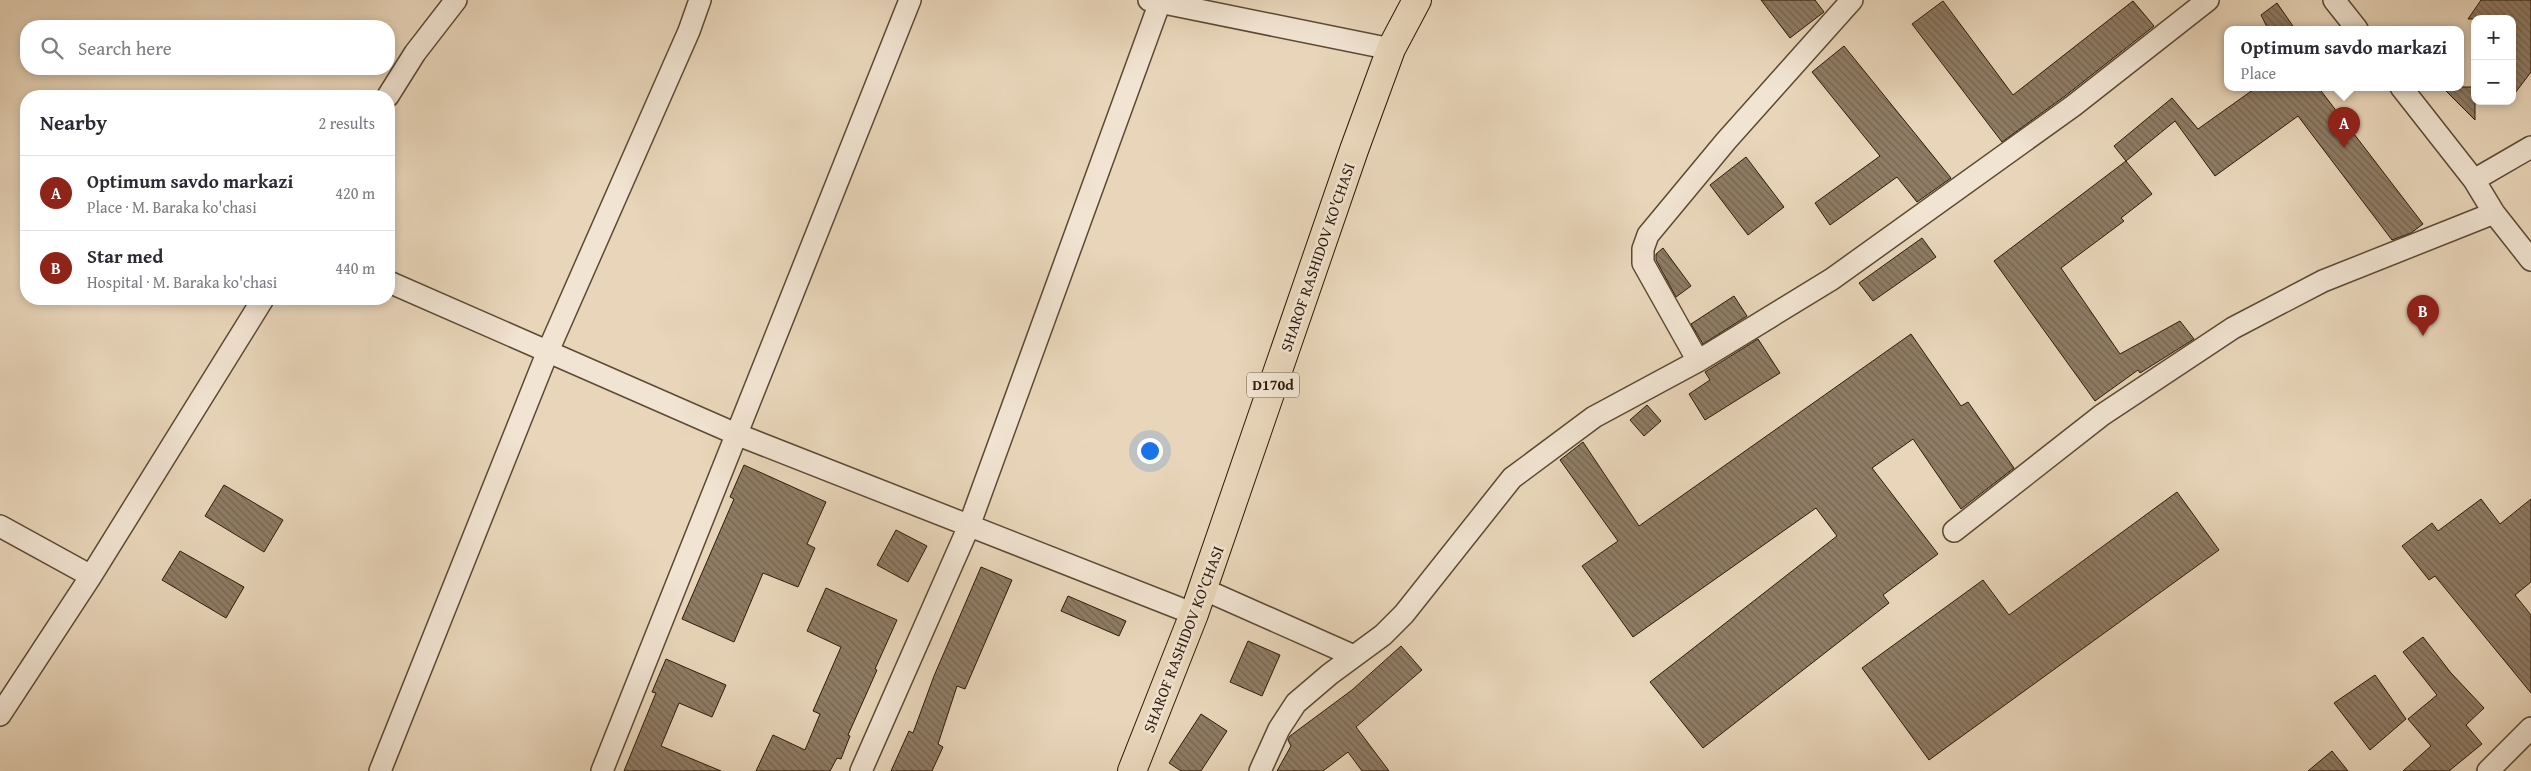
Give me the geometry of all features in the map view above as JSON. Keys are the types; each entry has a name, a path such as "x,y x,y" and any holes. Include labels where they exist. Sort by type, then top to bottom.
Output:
{"main road":[{"name":"SHAROF RASHIDOV KO'CHASI","path":"1132,771 1194,614 1354,150 1391,49 1417,0"}],"street":[{"path":"392,90 415,53 456,0"},
{"path":"380,771 548,351 689,31 700,0"},
{"path":"602,771 910,0"},
{"path":"1698,361 1643,263 1648,235 1726,141 1852,0"},
{"path":"1260,771 1278,729 1296,703 1383,635 1404,614 1512,478 1594,417 1698,361 1832,279 1987,170 2073,106 2208,0"},
{"path":"2334,0 2355,26"},
{"path":"861,771 969,526 1154,1 1391,49"},
{"path":"2404,91 2474,180 2494,213 2531,260"},
{"path":"2474,180 2529,151"},
{"path":"1954,532 2102,416 2233,328 2324,281 2494,213"},
{"path":"395,285 736,434 1194,614"},
{"path":"0,715 91,576 259,305"},
{"path":"0,526 91,576"},
{"path":"1203,588 1354,656"},
{"path":"2488,771 2531,728"}],"building":[{"path":"1761,0 1815,0 1824,12 1790,38"},
{"path":"2481,0 2531,0 2531,72 2516,92 2516,15 2471,15 2471,19 2468,19"},
{"path":"1943,1 2013,95 2133,1 2154,26 2065,96 2002,142 1912,24"},
{"path":"2277,3 2293,26 2266,26 2261,15"},
{"path":"1844,46 1951,178 1917,202 1897,177 1830,225 1815,203 1880,156 1812,72"},
{"path":"2464,87 2471,87 2471,105 2475,105 2475,120 2446,91 2464,91"},
{"path":"2251,91 2321,91 2423,224 2411,233 2392,240 2298,116 2215,176 2175,121 2126,161 2114,146 2172,98 2198,129"},
{"path":"1746,157 1784,207 1748,235 1710,185"},
{"path":"2126,161 2152,194 2121,218 2124,221 2061,268 2120,354 2180,321 2194,339 2140,373 2138,370 2095,401 1994,261"},
{"path":"1922,238 1936,257 1873,301 1859,283"},
{"path":"1663,248 1691,286 1676,297 1656,260 1656,254"},
{"path":"1734,296 1747,316 1703,344 1691,324"},
{"path":"1911,334 1961,406 1968,402 2014,468 1961,509 1913,439 1872,468 1938,554 1883,595 1889,603 1703,748 1650,682 1837,536 1816,508 1633,637 1582,566 1618,541 1560,460 1583,442 1639,526"},
{"path":"1758,339 1780,373 1705,420 1689,394 1710,380 1705,372"},
{"path":"1647,405 1661,421 1644,436 1630,420"},
{"path":"744,465 826,502 807,544 815,548 798,587 763,573 734,642 682,619 734,499 730,497"},
{"path":"224,485 283,520 264,552 205,516"},
{"path":"2177,492 2219,550 1929,760 1862,668 1983,580 2009,615"},
{"path":"2481,499 2500,524 2531,499 2531,582 2515,595 2531,615 2531,693 2435,576 2429,580 2402,546 2432,523 2438,531"},
{"path":"896,530 927,546 908,582 877,565"},
{"path":"180,551 244,587 226,618 162,580"},
{"path":"981,567 1012,580 965,689 957,686 938,744 943,747 932,771 891,771 909,731 913,733 934,676"},
{"path":"826,588 897,620 848,735 850,736 841,759 837,758 830,771 756,771 773,735 805,750 820,714 813,711 841,647 807,631"},
{"path":"1068,596 1126,621 1119,636 1061,611"},
{"path":"2423,637 2451,673 2484,708 2466,725 2482,744 2449,771 2403,771 2431,746 2408,719 2437,695 2403,652"},
{"path":"1248,641 1280,655 1262,696 1230,682"},
{"path":"1401,646 1422,670 1356,727 1389,771 1362,771 1348,752 1323,771 1277,771 1291,746 1288,740 1290,736 1352,690"},
{"path":"666,659 726,685 712,717 679,703 661,746 721,771 624,771 656,693 652,692"},
{"path":"2375,675 2406,719 2370,750 2334,703"},
{"path":"1201,714 1227,731 1201,771 1181,771 1169,763"},
{"path":"2332,751 2348,771 2308,771"}],"place":[{"name":"Optimum savdo markazi","path":"2344,148"},
{"name":"Star med","path":"2423,336"}]}
